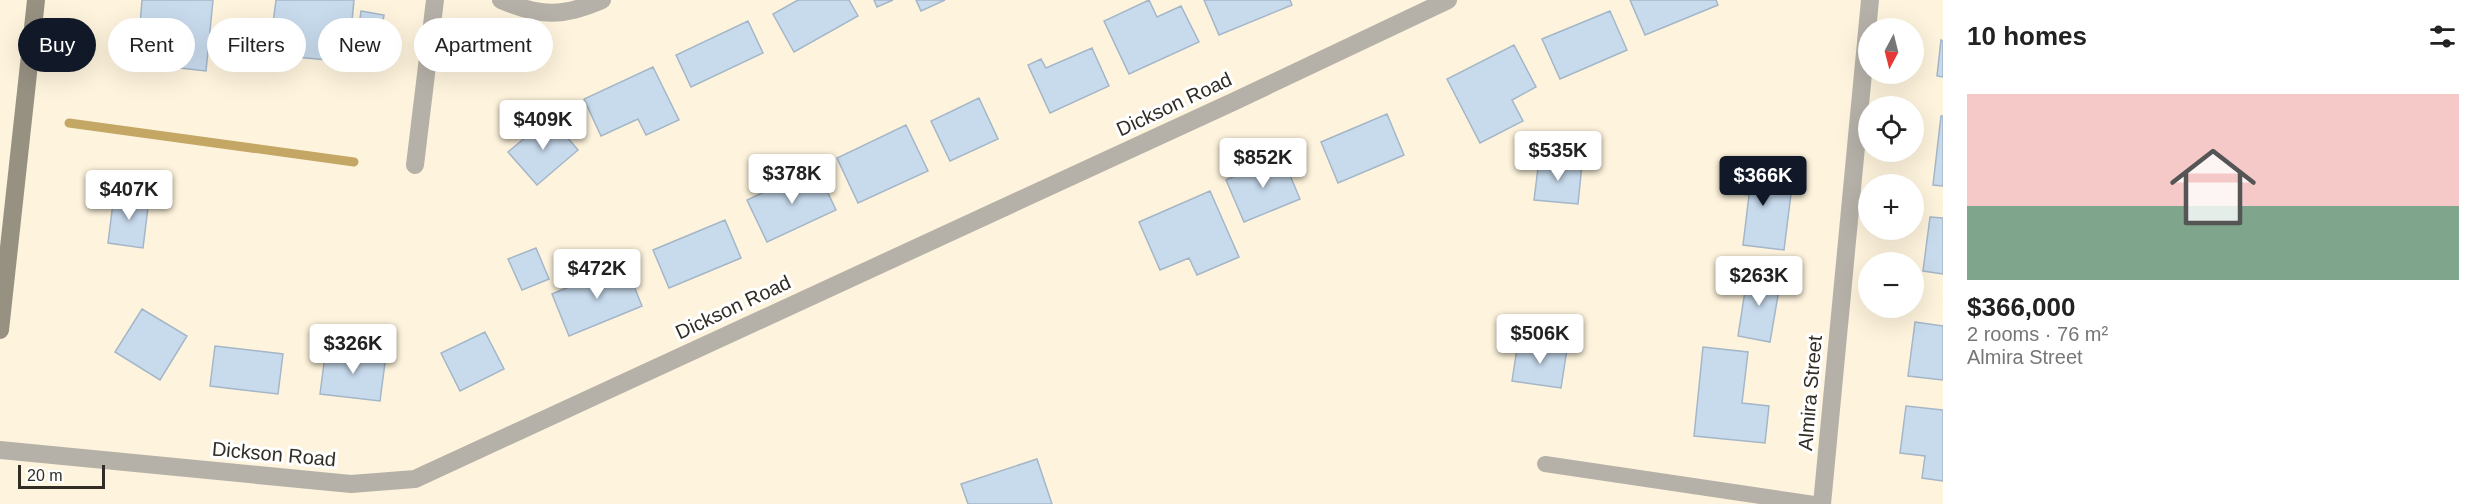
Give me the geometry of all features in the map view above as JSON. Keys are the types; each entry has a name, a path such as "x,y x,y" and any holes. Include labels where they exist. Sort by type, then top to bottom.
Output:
{"main road":[{"path":"0,330 36,0"}],"street":[{"path":"415,165 435,0"},
{"path":"501,0 516,7 547,14 577,11 602,0"},
{"name":"Dickson Road","path":"0,450 351,484 415,479 1235,101 1448,0"},
{"name":"Almira Street","path":"1822,504 1870,0"}],"lane":[{"path":"1545,464 1814,504"}],"building":[{"path":"142,0 213,0 211,18 207,18 206,71 195,70 195,18 141,18"},
{"path":"276,0 354,0 352,18 318,18 318,59 306,58 306,18 274,18"},
{"path":"798,0 849,0 858,16 794,52 773,14"},
{"path":"874,0 893,0 877,7"},
{"path":"916,0 945,0 921,11"},
{"path":"1149,0 1157,17 1181,6 1199,42 1129,74 1104,21"},
{"path":"1204,0 1290,0 1292,5 1219,35"},
{"path":"1630,0 1716,0 1718,5 1645,35"},
{"path":"361,11 384,15 383,18 360,18"},
{"path":"1610,11 1627,50 1560,79 1542,39"},
{"path":"748,21 763,53 691,87 676,55"},
{"path":"1941,40 1943,41 1943,77 1937,76"},
{"path":"1514,45 1536,87 1512,100 1523,121 1480,143 1447,79"},
{"path":"1092,48 1109,86 1050,113 1028,65 1041,59 1046,68"},
{"path":"653,67 679,120 646,135 638,119 601,136 584,99"},
{"path":"979,98 998,139 950,161 931,121"},
{"path":"1387,114 1404,155 1338,183 1321,142"},
{"path":"1941,116 1943,116 1943,186 1933,185"},
{"path":"550,117 578,150 537,185 508,152"},
{"path":"906,125 928,171 858,203 837,158"},
{"path":"1282,156 1300,199 1244,222 1226,180"},
{"path":"1539,160 1582,164 1578,204 1534,200"},
{"path":"816,168 836,210 767,242 747,200"},
{"path":"1727,170 1793,178 1784,250 1743,245 1749,195 1725,192"},
{"path":"1210,191 1239,257 1197,275 1189,258 1160,270 1139,222"},
{"path":"114,195 149,199 143,248 108,243"},
{"path":"1930,217 1943,218 1943,274 1924,271"},
{"path":"725,220 741,258 669,288 653,250"},
{"path":"536,248 549,279 522,290 508,259"},
{"path":"625,264 642,306 569,336 552,294"},
{"path":"1748,272 1781,278 1770,342 1738,336"},
{"path":"142,309 187,336 160,380 115,352"},
{"path":"1915,322 1943,326 1943,380 1908,376"},
{"path":"485,332 504,369 460,391 441,353"},
{"path":"1518,342 1567,349 1561,388 1512,381"},
{"path":"215,346 283,354 278,394 210,386"},
{"path":"1703,347 1748,352 1742,403 1769,406 1765,443 1694,436"},
{"path":"326,348 386,355 380,401 320,394"},
{"path":"1906,406 1943,410 1943,481 1922,478 1925,456 1900,453"},
{"path":"1037,459 1052,504 968,504 961,484"}],"waterway":[{"path":"69,123 354,162"}]}
